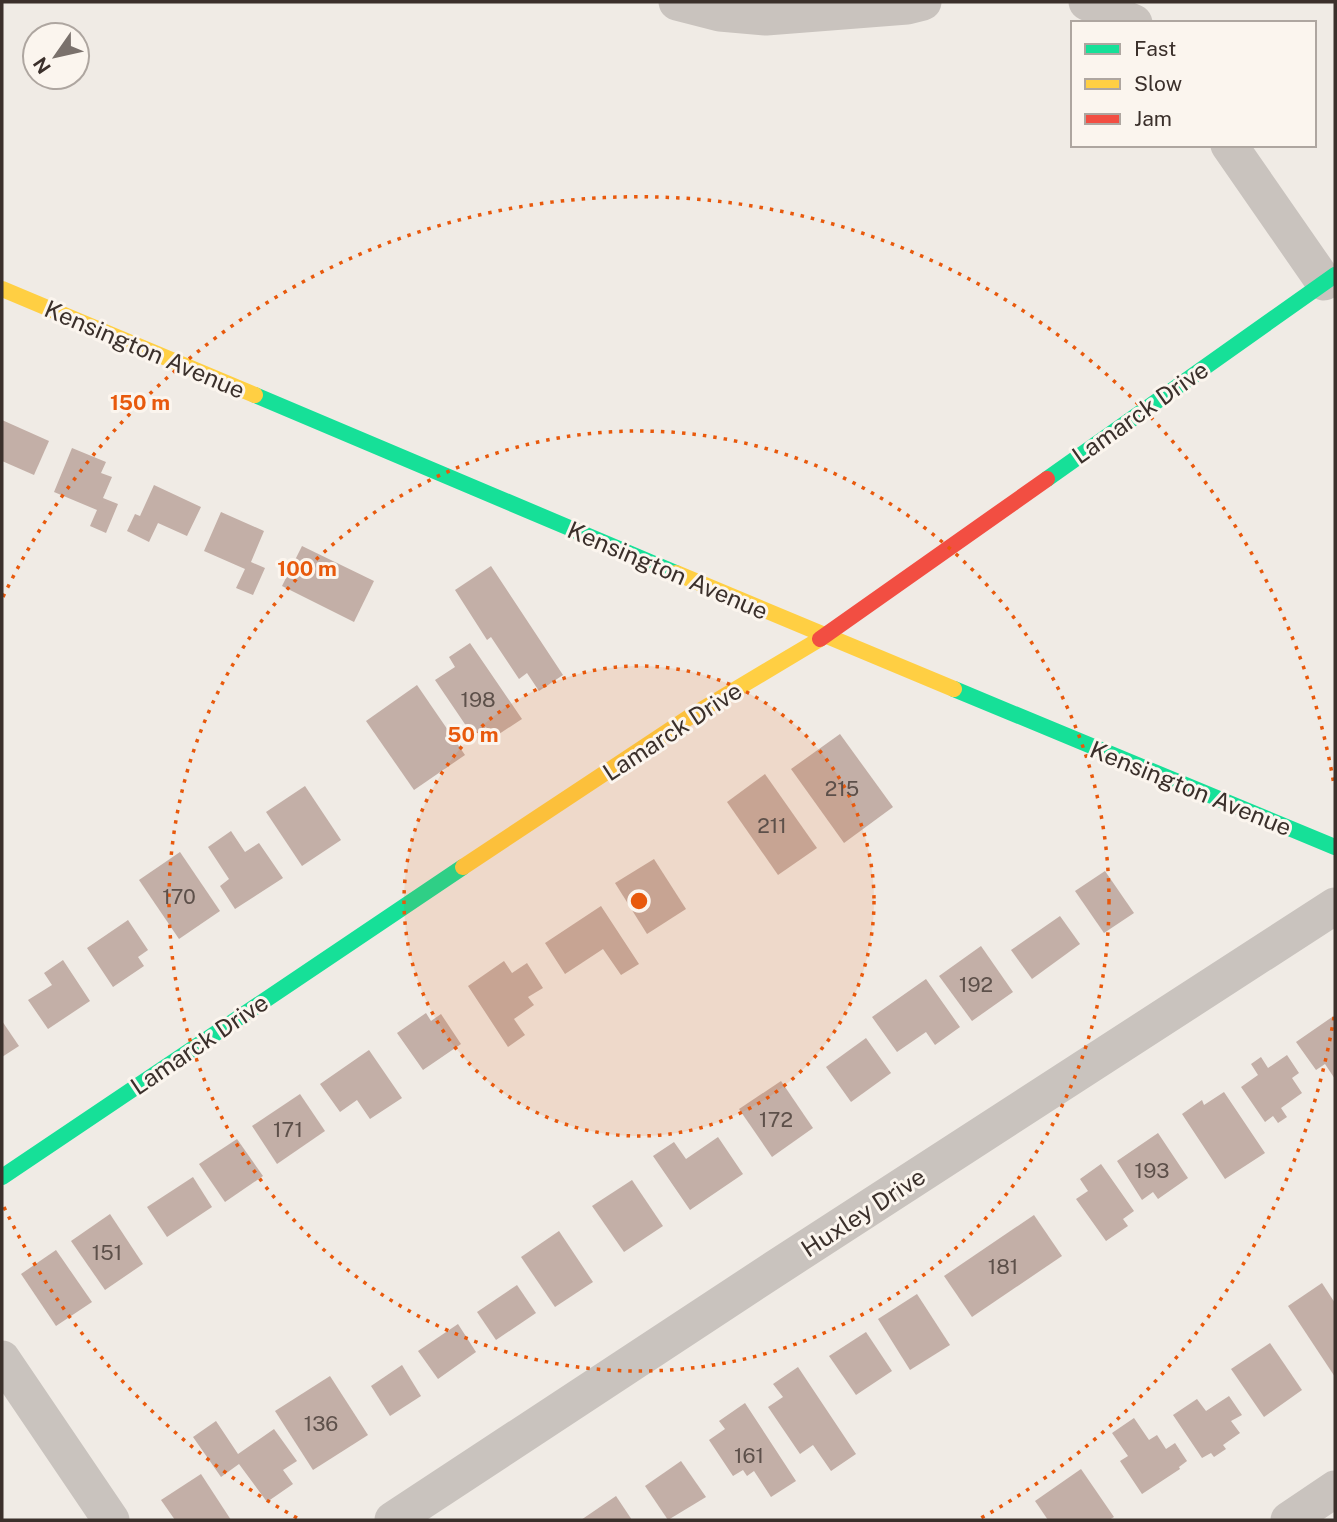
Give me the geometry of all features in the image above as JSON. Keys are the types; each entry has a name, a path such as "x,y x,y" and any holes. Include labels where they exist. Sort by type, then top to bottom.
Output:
{"street":[{"path":"677,2 720,13 766,17 907,6 923,2"},
{"path":"1087,2 1130,21"},
{"path":"1143,2 1144,21"},
{"path":"1231,147 1330,279"},
{"name":"Lamarck Drive","path":"2,1177 691,716 825,636 1330,279"},
{"name":"Kensington Avenue","path":"2,289 825,636 1335,847"},
{"name":"Huxley Drive","path":"393,1520 1335,906"},
{"path":"2,1359 111,1520"},
{"path":"1289,1520 1335,1489"}],"building":[{"path":"2,420 49,441 34,475 2,461"},
{"path":"72,448 106,462 101,473 112,477 103,498 118,504 106,533 90,526 97,510 54,492"},
{"path":"154,485 201,507 187,536 158,523 149,542 127,531 135,514 140,516"},
{"path":"221,512 264,531 251,562 265,568 253,595 236,588 245,569 204,551"},
{"path":"302,546 374,581 354,622 282,586"},
{"path":"491,566 563,675 539,691 527,673 519,679 491,637 487,640 455,590"},
{"path":"470,643 522,719 493,738 486,727 473,736 435,680 455,667 449,657"},
{"path":"417,685 465,755 414,790 366,721"},
{"path":"840,734 893,807 844,843 791,769"},
{"path":"765,774 817,848 778,875 727,802"},
{"path":"305,786 341,840 302,866 266,812"},
{"path":"231,831 245,852 259,843 283,878 235,909 220,886 229,879 208,847"},
{"path":"180,852 220,911 179,939 139,880"},
{"path":"654,859 686,909 647,934 615,883"},
{"path":"1105,871 1134,913 1104,933 1075,891"},
{"path":"601,906 639,964 621,975 603,949 565,974 545,943"},
{"path":"1060,916 1080,944 1032,979 1011,950"},
{"path":"128,920 148,950 138,957 144,966 113,987 87,948"},
{"path":"981,946 1013,992 972,1021 939,976"},
{"path":"63,960 90,1001 48,1029 28,1000 52,985 44,973"},
{"path":"504,961 512,973 527,963 543,988 528,997 534,1005 514,1019 525,1035 508,1047 468,986"},
{"path":"926,979 960,1027 935,1045 926,1032 897,1052 872,1017"},
{"path":"426,1013 431,1021 441,1014 461,1044 423,1070 397,1033"},
{"path":"1335,1015 1335,1079 1325,1064 1316,1070 1296,1042"},
{"path":"2,1021 19,1046 2,1057"},
{"path":"866,1038 891,1073 851,1102 826,1067"},
{"path":"369,1050 402,1098 370,1119 357,1100 340,1112 320,1084"},
{"path":"1287,1055 1299,1073 1292,1078 1302,1093 1281,1108 1287,1117 1278,1123 1273,1116 1265,1122 1241,1087 1258,1075 1251,1064 1261,1057 1268,1068"},
{"path":"781,1081 813,1128 772,1157 739,1109"},
{"path":"1224,1092 1265,1153 1225,1179 1182,1114 1202,1100 1204,1105"},
{"path":"300,1094 325,1131 277,1164 252,1126"},
{"path":"1158,1133 1188,1178 1158,1199 1153,1192 1142,1200 1117,1161"},
{"path":"718,1137 743,1174 690,1210 653,1156 674,1142 686,1159"},
{"path":"237,1139 263,1176 225,1202 199,1164"},
{"path":"1101,1164 1134,1211 1123,1219 1128,1226 1106,1241 1076,1199 1088,1191 1080,1179"},
{"path":"193,1177 212,1207 167,1237 147,1207"},
{"path":"632,1180 663,1226 624,1252 592,1206"},
{"path":"110,1214 143,1264 105,1290 71,1241"},
{"path":"1034,1215 1062,1256 972,1317 944,1276"},
{"path":"559,1231 593,1282 555,1307 521,1257"},
{"path":"56,1250 92,1302 56,1326 21,1274"},
{"path":"1322,1283 1335,1303 1335,1377 1288,1306"},
{"path":"517,1285 536,1313 496,1340 477,1312"},
{"path":"917,1294 950,1345 910,1370 878,1319"},
{"path":"458,1324 476,1352 438,1379 418,1351"},
{"path":"866,1332 892,1371 856,1395 829,1356"},
{"path":"1270,1343 1302,1390 1264,1417 1231,1369"},
{"path":"402,1365 421,1396 390,1416 371,1386"},
{"path":"798,1367 856,1454 831,1471 813,1445 800,1454 768,1407 783,1397 773,1384"},
{"path":"330,1376 368,1435 313,1470 275,1411"},
{"path":"1229,1396 1242,1415 1231,1421 1240,1433 1223,1445 1226,1449 1214,1457 1211,1453 1202,1458 1173,1415 1197,1399 1206,1411"},
{"path":"745,1403 796,1481 771,1497 754,1471 747,1476 743,1470 733,1476 709,1440 725,1429 719,1421"},
{"path":"1134,1418 1149,1440 1157,1435 1166,1449 1175,1443 1187,1461 1180,1469 1142,1494 1120,1461 1128,1456 1112,1433"},
{"path":"216,1421 238,1454 274,1429 297,1461 283,1470 293,1484 267,1502 239,1464 221,1477 193,1437"},
{"path":"681,1461 706,1497 668,1520 645,1486"},
{"path":"1081,1469 1114,1517 1109,1520 1048,1520 1035,1501"},
{"path":"201,1474 231,1520 175,1520 161,1500"},
{"path":"616,1496 632,1520 581,1520"}],"traffic: fast":[{"path":"1047,479 1335,275"},
{"path":"255,395 676,573"},
{"path":"954,689 1335,847"},
{"path":"2,1177 463,867"}],"traffic: slow":[{"path":"2,289 255,395"},
{"path":"676,573 954,689"},
{"path":"463,867 691,716 820,639"}],"traffic: jam":[{"path":"820,639 1047,479"}]}
